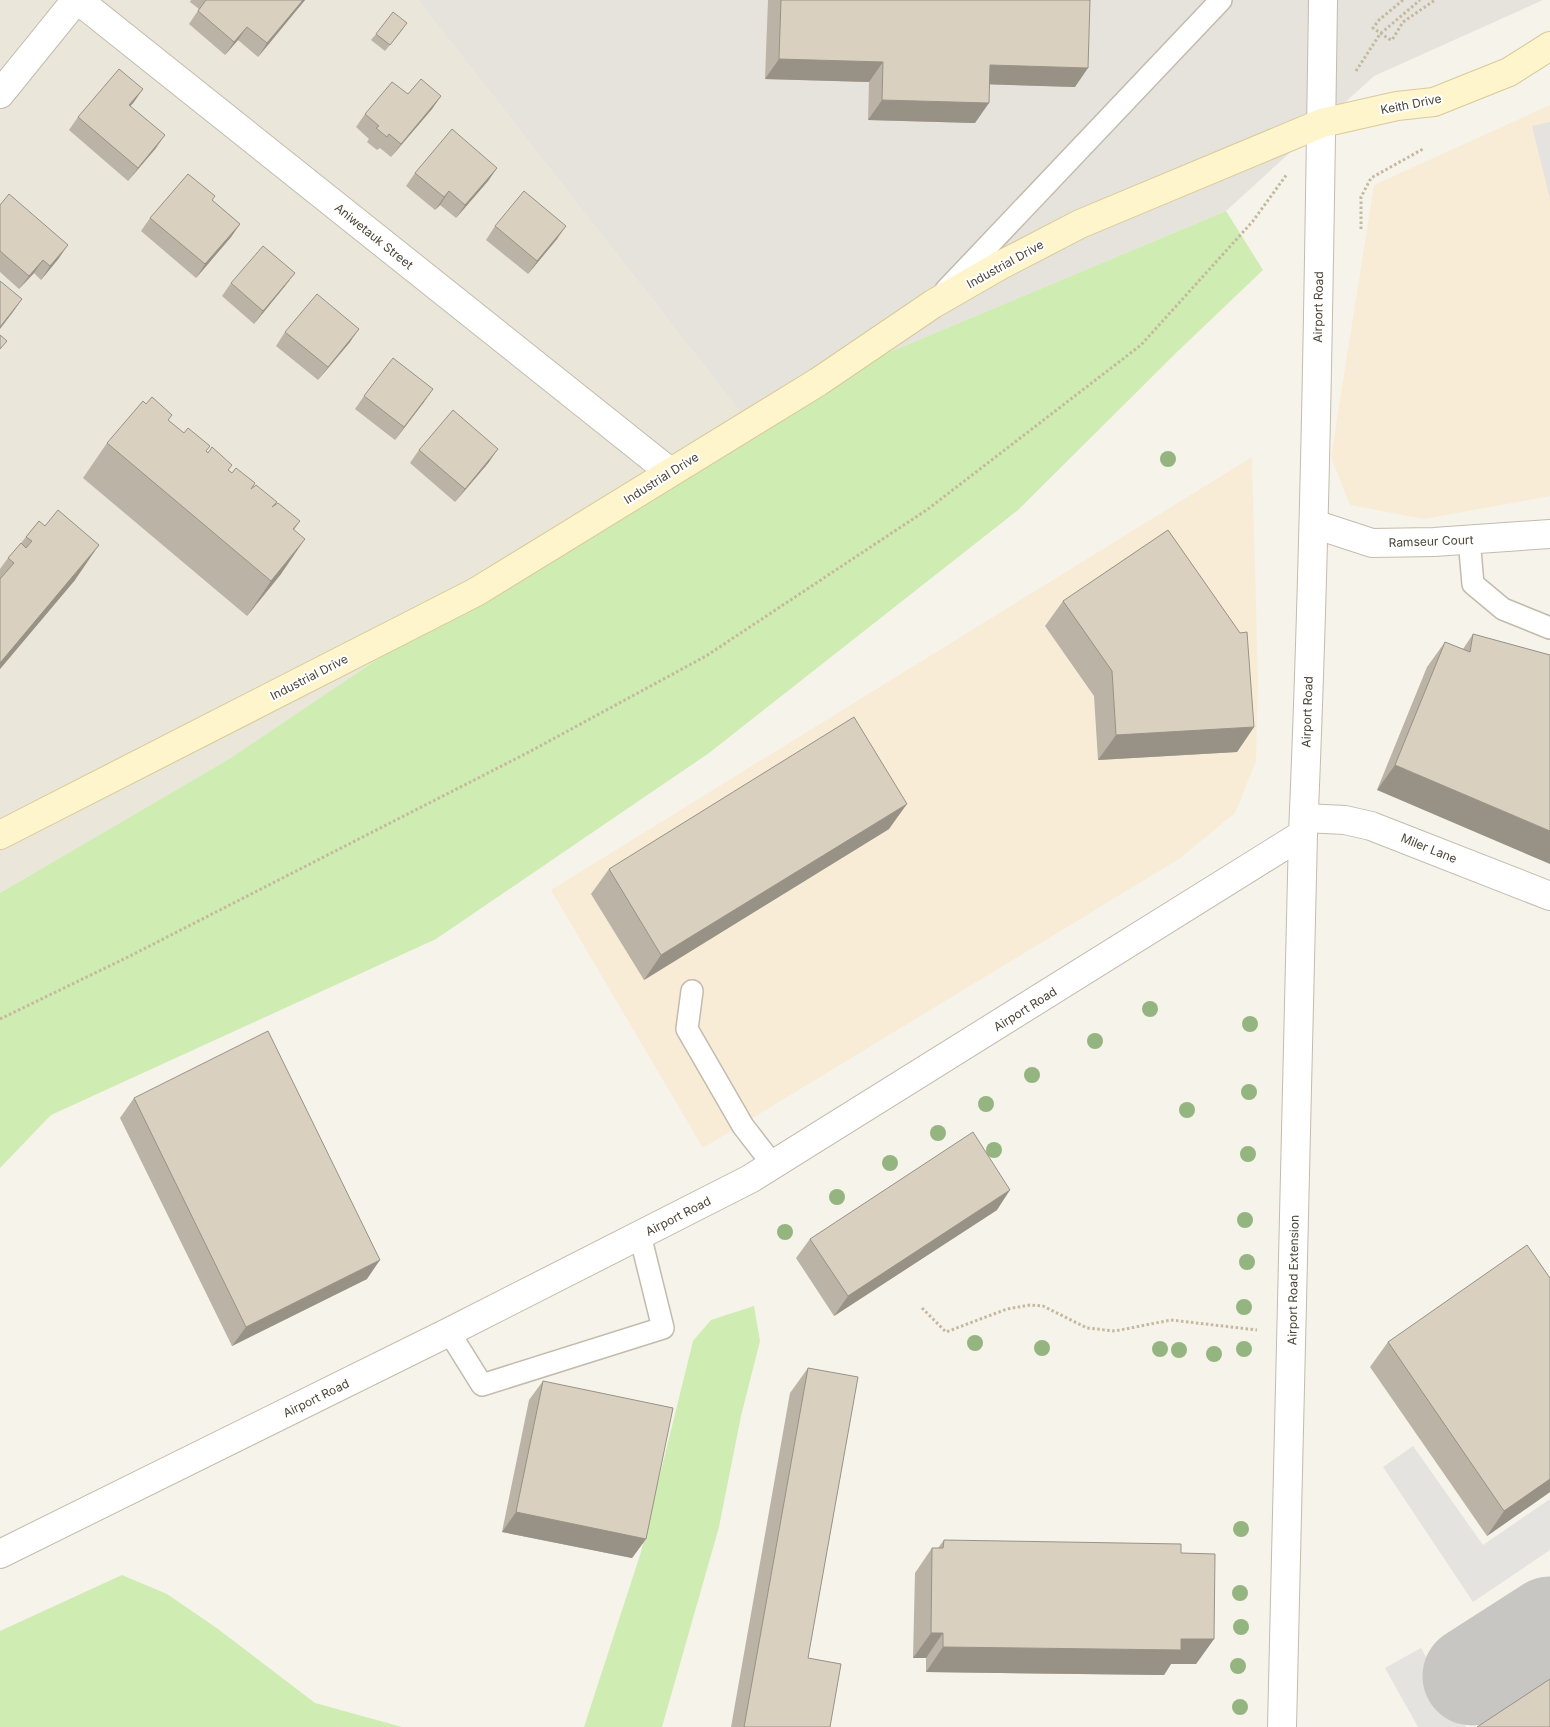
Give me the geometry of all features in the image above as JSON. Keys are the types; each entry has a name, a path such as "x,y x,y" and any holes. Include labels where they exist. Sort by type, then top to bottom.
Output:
{"street":[{"path":"0,94 77,0"},
{"name":"Aniwetauk Street","path":"77,0 670,472"},
{"name":"Airport Road","path":"0,1554 449,1332 774,1166 1303,826 1314,524 1323,0"},
{"name":"Keith Drive","path":"1322,123 1398,106 1434,102 1509,72 1550,46"},
{"name":"Industrial Drive","path":"0,835 476,592 818,382 933,304 999,266 1080,224 1322,123"},
{"name":"Ramseur Court","path":"1314,524 1372,543 1550,534"},
{"name":"Miler Lane","path":"1303,826 1345,820 1371,826 1550,896"},
{"name":"Airport Road Extension","path":"1282,1727 1303,826"}],"lane":[{"path":"933,304 1221,0"},
{"path":"1469,539 1473,584 1503,609 1550,628"},
{"path":"692,991 687,1029 743,1126 774,1166"},
{"path":"449,1332 482,1385 663,1328 640,1235"}],"path":[{"path":"1403,0 1379,20 1373,28 1392,40 1403,22 1435,0"},
{"path":"1380,34 1420,0"},
{"path":"1361,229 1361,197 1371,178 1423,149"},
{"path":"0,1019 128,957 529,752 706,656 928,509 1141,345 1253,221"},
{"path":"922,1308 946,1332 1006,1309 1030,1305 1043,1306 1087,1328 1115,1332 1171,1320 1257,1330"}],"shaded area":[{"path":"0,0 418,0 742,414 229,759 0,893"},
{"path":"418,0 1543,0 1374,76 1226,211 742,414"},
{"path":"1550,105 1550,496 1424,519 1350,505 1331,457 1374,185"},
{"path":"1550,122 1550,199 1532,126"},
{"path":"1252,457 1258,681 1256,761 1235,813 1179,859 703,1148 551,890"},
{"path":"1413,1446 1483,1545 1550,1499 1550,1550 1473,1602 1383,1467"},
{"path":"1421,1648 1466,1727 1418,1727 1385,1668"}],"green space":[{"path":"1226,211 1263,270 1177,352 1018,510 709,753 436,939 51,1115 0,1168 0,893 229,759 742,414"},
{"path":"754,1306 760,1341 741,1416 719,1527 662,1727 584,1727 641,1552 693,1341 711,1320"},
{"path":"122,1575 167,1594 218,1629 315,1703 402,1727 0,1727 0,1631"}],"building":[{"path":"206,0 303,0 267,43 247,27 234,42 198,11"},
{"path":"781,0 1090,0 1088,68 990,65 989,103 882,100 883,62 779,59"},
{"path":"393,12 407,23 390,45 376,34"},
{"path":"119,69 143,89 129,105 165,135 138,168 78,117"},
{"path":"421,79 441,96 401,144 389,134 387,137 376,128 379,126 365,114 392,82 408,94"},
{"path":"452,129 497,168 465,205 449,191 444,197 415,173"},
{"path":"188,174 215,196 212,200 240,224 205,264 150,218"},
{"path":"524,191 566,226 537,261 495,226"},
{"path":"9,194 68,245 50,266 43,260 29,276 0,251 0,205"},
{"path":"263,246 295,273 263,311 231,283"},
{"path":"0,281 22,299 0,327"},
{"path":"317,294 359,329 328,367 285,332"},
{"path":"0,335 7,341 0,349"},
{"path":"393,358 433,389 404,427 364,396"},
{"path":"152,397 172,415 168,420 184,433 188,428 210,446 206,451 208,453 212,447 232,465 228,470 232,473 236,468 255,483 251,489 256,485 277,502 272,507 278,503 300,521 293,529 305,539 271,581 107,443 143,401 146,404"},
{"path":"453,410 498,449 465,489 419,450"},
{"path":"58,510 99,545 0,663 0,579 14,563 8,558 21,543 26,548 32,541 26,537 39,521 45,526"},
{"path":"1168,530 1240,633 1247,632 1254,727 1116,735 1112,671 1063,601"},
{"path":"1473,634 1550,655 1550,831 1395,765 1445,642 1470,652"},
{"path":"854,717 907,804 661,955 609,869"},
{"path":"268,1031 380,1260 246,1327 134,1098"},
{"path":"973,1132 1010,1190 848,1296 810,1239"},
{"path":"1527,1245 1550,1278 1550,1479 1504,1511 1388,1342"},
{"path":"808,1368 858,1377 808,1658 841,1664 830,1727 744,1727"},
{"path":"543,1381 673,1408 646,1539 516,1512"},
{"path":"944,1540 1181,1544 1181,1553 1215,1554 1214,1639 1181,1639 1181,1650 943,1647 943,1633 931,1633 932,1548 943,1548"},
{"path":"1550,1679 1550,1727 1477,1727"}],"taxiway":[{"path":"1472,1676 1550,1626"}]}
